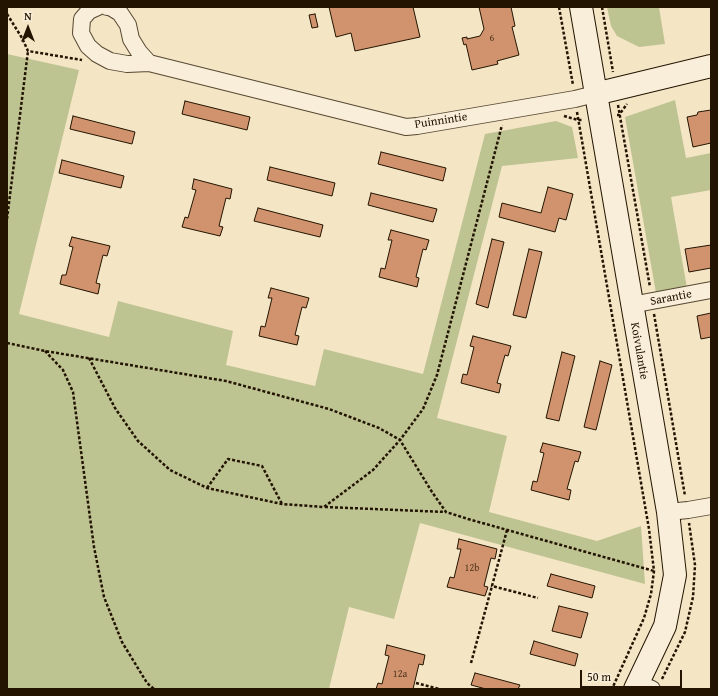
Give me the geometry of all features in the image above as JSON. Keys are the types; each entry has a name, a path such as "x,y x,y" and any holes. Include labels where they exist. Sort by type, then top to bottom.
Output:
{"street":[{"name":"Puinnintie","path":"98,7 89,11 82,19 81,33 88,46 97,54 110,61 127,64 149,63 406,126 417,126 585,96 711,66"},
{"path":"107,7 110,7 120,13 128,25 132,39 139,52 149,63"},
{"name":"Koivulantie","path":"581,7 585,96 631,305 668,512 675,574 665,626 642,687"},
{"name":"Sarantie","path":"631,305 711,290"},
{"path":"668,512 711,506"}],"path":[{"path":"559,7 585,96 580,136 649,529 654,571 651,594 644,618 612,689"},
{"path":"7,219 28,52"},
{"path":"324,507 373,470 400,440 423,409 437,375 502,124"},
{"path":"7,343 45,351 226,381 329,409 379,428 400,440 446,512"},
{"path":"45,351 62,370 73,392 94,546 104,597 122,642 147,683 154,689"},
{"path":"88,358 115,408 138,441 170,470 207,488 282,504 446,512 654,571"},
{"path":"207,488 228,459 262,466 282,504"},
{"path":"471,663 507,530"},
{"path":"492,586 538,598"},
{"path":"416,683 439,689"}],"green space":[{"path":"607,7 659,7 665,44 639,47 617,36 611,26"},
{"path":"7,54 79,70 19,314 109,337 118,301 233,331 226,365 315,386 324,349 423,374 485,134 556,121 572,127 578,158 502,166 437,418 507,436 489,512 597,541 641,526 645,584 420,523 394,619 349,607 329,689 7,689"},
{"path":"675,100 686,158 711,153 711,190 671,197 687,288 656,293 625,117"}],"building":[{"path":"329,7 413,7 420,37 355,51 351,33 336,37"},
{"path":"479,7 511,7 515,26 512,27 519,55 497,61 498,64 472,70 466,44 464,45 462,38 467,37 467,39 480,36 484,29"},
{"path":"315,14 318,27 312,28 309,15"},
{"path":"185,101 250,117 247,130 182,114"},
{"path":"711,110 711,143 693,147 687,117 697,115 698,112"},
{"path":"73,116 135,132 132,144 70,129"},
{"path":"381,152 446,168 443,181 378,164"},
{"path":"62,160 124,176 121,188 59,173"},
{"path":"270,167 335,183 332,196 267,180"},
{"path":"194,179 232,189 230,199 226,198 219,226 223,227 220,236 182,227 185,217 188,218 196,190 192,189"},
{"path":"548,187 573,194 566,220 559,218 555,232 499,217 502,203 541,213"},
{"path":"371,193 437,209 433,222 368,205"},
{"path":"258,208 323,225 320,237 254,221"},
{"path":"391,230 429,240 426,250 423,249 416,277 419,278 417,287 379,277 381,268 385,269 392,240 388,240"},
{"path":"72,237 110,246 107,256 103,255 96,283 100,284 98,294 60,284 62,275 66,275 73,247 69,246"},
{"path":"492,239 504,242 488,308 476,304"},
{"path":"711,245 711,268 689,272 685,249"},
{"path":"529,249 542,252 526,318 513,315"},
{"path":"271,288 309,298 306,308 302,307 295,335 299,336 297,345 259,336 261,326 265,327 272,298 268,298"},
{"path":"711,313 711,337 701,339 697,316"},
{"path":"473,336 511,346 508,356 505,355 497,383 501,384 499,393 461,383 463,374 467,375 474,347 470,346"},
{"path":"562,352 575,356 559,421 546,418"},
{"path":"600,361 612,365 596,430 584,427"},
{"path":"543,443 581,452 578,462 575,461 567,489 571,490 569,500 531,490 533,481 537,482 544,453 540,452"},
{"path":"459,539 497,549 495,559 491,558 484,586 488,587 485,596 447,587 450,577 454,578 461,549 457,549"},
{"path":"551,574 595,586 592,598 547,586"},
{"path":"559,606 588,613 581,638 552,631"},
{"path":"534,641 578,654 575,666 530,654"},
{"path":"387,645 425,655 423,665 419,664 413,689 376,689 378,683 382,684 389,656 385,655"},
{"path":"475,673 520,685 518,689 486,689 471,685"}]}
